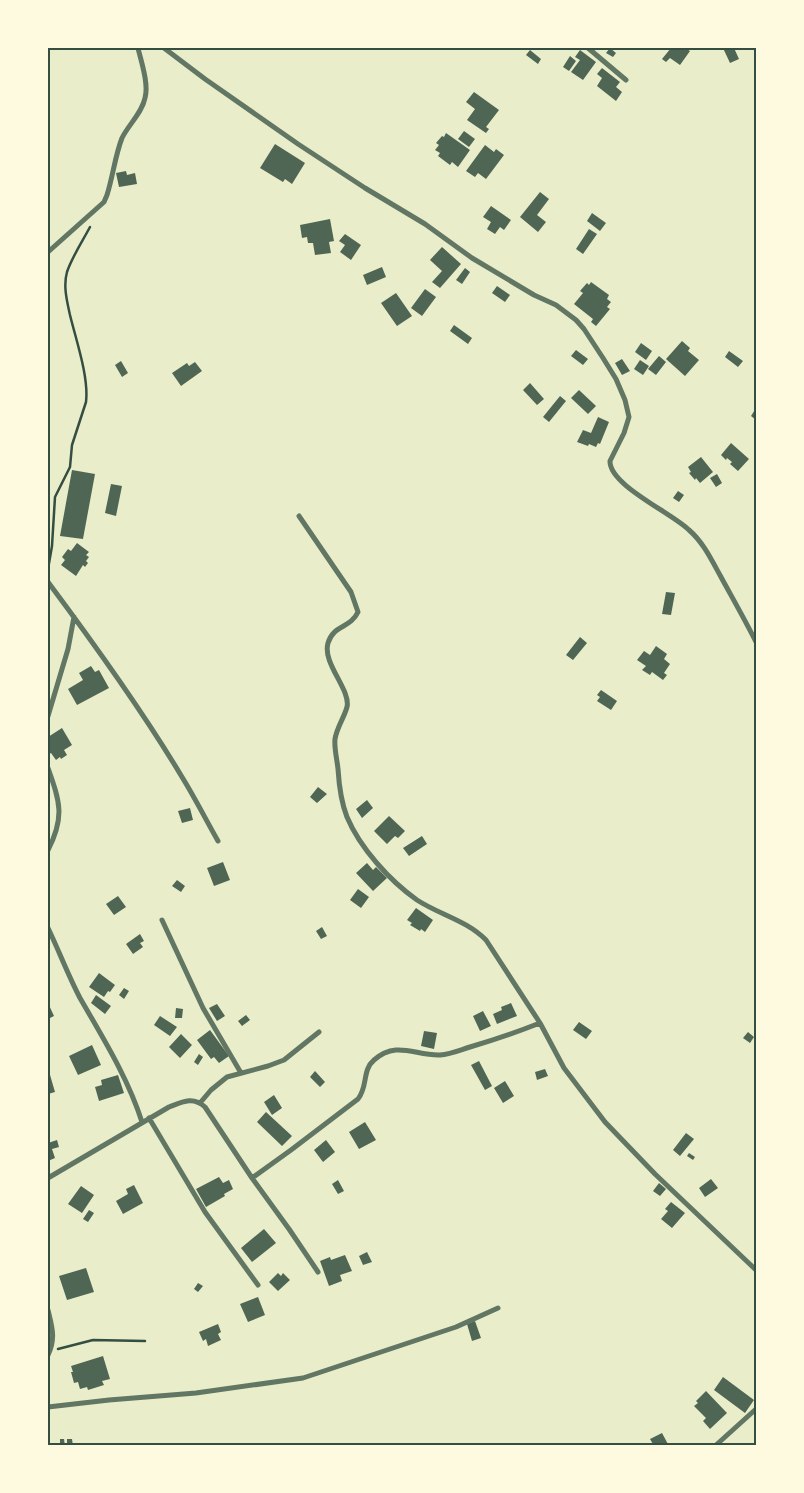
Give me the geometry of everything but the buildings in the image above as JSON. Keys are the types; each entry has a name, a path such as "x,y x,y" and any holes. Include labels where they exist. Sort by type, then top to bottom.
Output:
{"street":[{"path":"48,252 104,202 121,142 145,98 146,87 138,48"},
{"path":"164,48 298,144 365,188 425,224 472,258 534,295 556,305 576,320 603,358 626,400 629,417 624,433 610,461 614,474 635,493 672,516 689,530 704,547 756,642"},
{"path":"588,48 626,80"},
{"path":"299,516 351,592 358,612 351,623 334,631 327,646 329,659 347,695 348,705 338,727 335,741 342,800 346,815 356,835 382,868 417,900 476,930 486,940 540,1023 564,1068 605,1122 756,1270"},
{"path":"48,582 103,657 156,736 218,841"},
{"path":"48,716 68,649 74,618"},
{"path":"48,768 60,812 54,839 48,850"},
{"path":"162,920 203,1008 241,1073"},
{"path":"48,928 79,995 132,1093 142,1122"},
{"path":"252,1178 358,1099 364,1089 369,1066 372,1061 381,1055 399,1049 421,1054 439,1055 451,1053 508,1036 540,1023"},
{"path":"200,1103 227,1077 284,1060 319,1032"},
{"path":"48,1178 169,1107 186,1100 200,1103 205,1107 318,1272"},
{"path":"149,1118 205,1212 258,1285"},
{"path":"48,1407 196,1393 303,1378 456,1327 498,1308"},
{"path":"48,1310 52,1324 53,1340 48,1353"},
{"path":"716,1446 756,1409"}],"path":[{"path":"48,569 52,546 55,497 70,467 72,444 84,411 87,396 84,372 67,300 66,274 91,225"},
{"path":"48,1353 93,1340 145,1341"}]}
